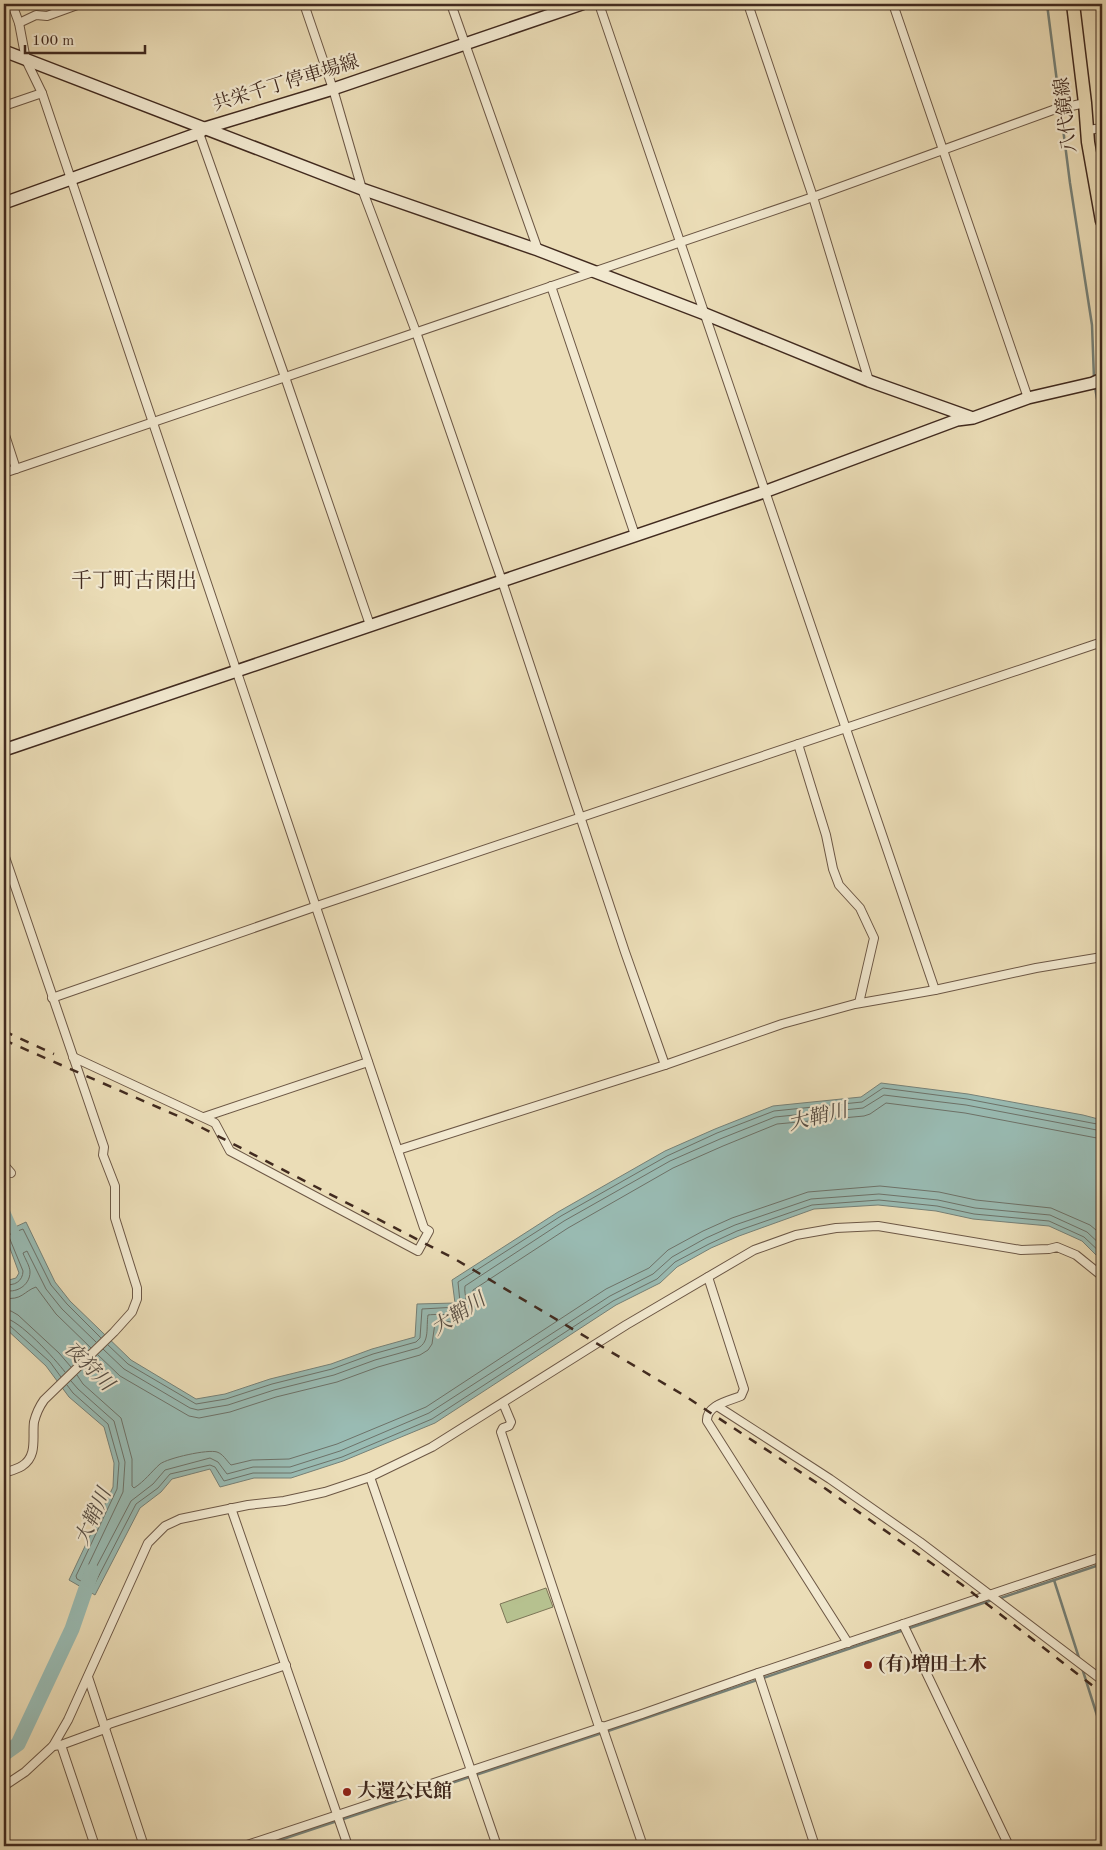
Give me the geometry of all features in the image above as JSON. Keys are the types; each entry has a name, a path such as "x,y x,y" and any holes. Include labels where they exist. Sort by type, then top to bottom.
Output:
{"main road":[{"name":"八代鏡線","path":"1072,4 1085,103 1088,142 1102,221"}],"street":[{"path":"12,4 19,23 26,60 42,93 72,180 424,1228 429,1231 418,1251 230,1152 216,1123 73,1057"},
{"path":"19,23 36,15 47,16 80,4"},
{"path":"304,4 333,89 362,189 416,332 502,580 625,952 665,1065"},
{"path":"451,4 538,250"},
{"name":"共栄千丁停車場線","path":"4,203 72,180 202,131 333,89 582,4"},
{"path":"599,4 935,990"},
{"path":"748,4 813,197 869,381"},
{"path":"893,4 1028,398"},
{"path":"4,51 202,131 538,250 705,314 869,381 973,418"},
{"path":"4,106 42,93"},
{"path":"4,473 813,197 1053,110 1085,103"},
{"path":"1088,130 1102,128"},
{"path":"202,131 370,625"},
{"path":"551,286 636,535"},
{"path":"4,750 764,492 957,420 973,418 1028,398 1098,381"},
{"path":"4,432 16,469"},
{"path":"52,998 317,906 1102,642"},
{"path":"798,744 839,884 860,908 874,938 859,1003"},
{"path":"4,854 104,1147 103,1154 115,1186 115,1218 137,1288 137,1299 132,1312 44,1400 38,1410 34,1423 35,1441 31,1456 22,1466 4,1474"},
{"path":"398,1150 665,1065 782,1024 859,1003 1102,957"},
{"path":"204,1118 368,1062"},
{"path":"4,1165 12,1173"},
{"path":"95,1846 57,1746 148,1543 166,1526 180,1519 231,1508 284,1501 325,1492 370,1478 432,1447 626,1325 754,1250 796,1234 836,1228 878,1226 1021,1250 1057,1247 1076,1256 1102,1276"},
{"path":"708,1277 744,1389 741,1396 710,1409 707,1421 848,1643"},
{"path":"503,1403 511,1422 510,1426 503,1428 501,1432 643,1846"},
{"path":"717,1406 830,1479 1074,1657 1102,1680"},
{"path":"370,1478 497,1846"},
{"path":"231,1508 348,1846"},
{"path":"244,1846 473,1774 750,1677 759,1677 848,1643 904,1628 994,1598 1102,1557"},
{"path":"904,1628 1009,1846"},
{"path":"4,1786 57,1746 102,1730 105,1727 286,1665"},
{"path":"88,1677 144,1846"},
{"path":"759,1677 815,1846"}],"green space":[{"path":"546,1588 553,1607 507,1623 500,1604"}],"water":[{"name":"夜狩川","path":"881,1083 968,1094 1102,1120 1102,1261 1082,1241 1049,1226 973,1219 936,1211 878,1205 814,1209 739,1236 711,1248 677,1267 660,1283 616,1305 435,1423 343,1461 291,1478 254,1478 220,1487 210,1469 172,1479 161,1492 140,1508 95,1595 69,1580 113,1487 114,1463 104,1427 69,1397 46,1366 4,1327 4,1279 16,1278 19,1273 4,1232 26,1222 55,1282 70,1301 131,1360 196,1399 225,1394 270,1379 331,1364 372,1349 415,1337 417,1304 455,1303 452,1280 558,1212 665,1151 773,1106 861,1097"}],"waterway":[{"path":"1047,4 1070,183 1092,325 1094,379"},
{"path":"1095,387 1102,428"},
{"path":"4,1208 17,1237"},
{"path":"998,1599 1102,1564"},
{"name":"大鞘川","path":"4,1754 18,1744 72,1629 92,1571"},
{"path":"1054,1580 1079,1658"},
{"path":"262,1846 608,1731 992,1600"},
{"path":"1082,1668 1102,1731"}],"railway":[{"path":"4,1031 54,1054"},
{"path":"4,1040 187,1120 455,1259 685,1396 826,1489 961,1584 1102,1693"}],"place":[{"name":"(有)増田土木","path":"868,1665"},
{"name":"大還公民館","path":"347,1792"}],"district":[{"name":"千丁町古閑出","path":"134,581"}]}
